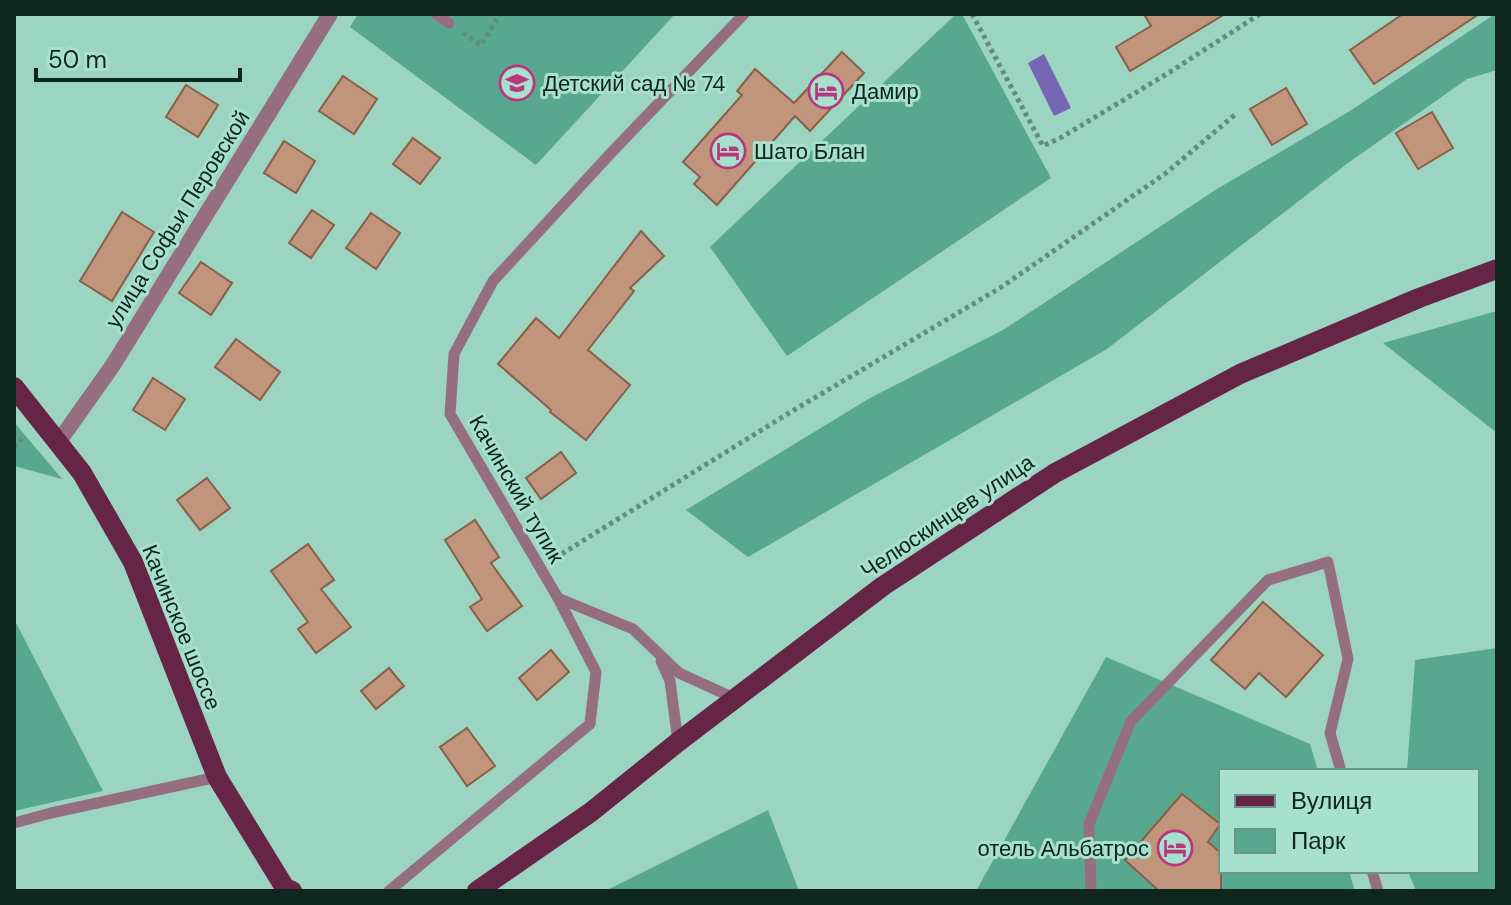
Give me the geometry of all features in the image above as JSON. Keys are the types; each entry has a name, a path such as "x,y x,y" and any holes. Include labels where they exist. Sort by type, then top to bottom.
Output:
{"main road":[{"name":"Челюскинцев улица","path":"477,891 591,812 883,586 1055,473 1240,374 1419,298 1497,269"},
{"name":"Качинское шоссе","path":"14,387 82,473 133,562 217,777 286,890"}],"street":[{"name":"улица Софьи Перовской","path":"57,444 113,365 330,14"}],"lane":[{"path":"436,14 449,23"},
{"name":"Качинский тупик","path":"389,891 590,724 596,672 558,598 450,414 454,354 493,281 744,14"},
{"path":"1091,891 1089,824 1131,721 1268,580 1328,562 1348,659 1330,733 1340,769"},
{"path":"558,598 633,629 679,673 736,699"},
{"path":"657,653 670,681 678,742"},
{"path":"14,823 217,777"}],"path":[{"path":"449,23 481,45 500,14"},
{"path":"972,14 1043,146 1170,72 1260,14"},
{"path":"540,567 789,413 1000,288 1166,173 1237,113"}],"green space":[{"name":"Детский сад № 74","path":"358,14 675,14 536,165 350,27"},
{"path":"956,14 962,14 1051,178 787,356 710,247"},
{"path":"1495,14 1497,70 1467,79 1348,163 1107,349 748,557 686,510 870,398 1003,330 1217,189 1350,111"},
{"path":"1497,311 1497,433 1383,343"},
{"path":"14,422 62,479 14,466"},
{"path":"14,619 103,791 14,811"},
{"path":"1497,648 1497,891 1416,891 1409,873 1479,873 1479,769 1407,769 1415,660"},
{"path":"1106,657 1310,744 1317,769 1219,769 1219,873 1350,873 1355,891 976,891"},
{"path":"768,810 799,891 605,891"}],"shaded area":[{"path":"1044,54 1071,108 1054,116 1028,63"}],"building":[{"path":"1144,14 1225,14 1130,71 1116,47 1151,26"},
{"path":"1403,14 1479,14 1374,84 1350,50"},
{"path":"842,52 864,73 810,131 795,116 717,205 694,184 700,177 683,162 742,95 737,91 755,69 794,103"},
{"path":"343,76 377,99 354,134 319,111"},
{"path":"186,85 218,105 198,137 166,117"},
{"path":"1286,88 1307,124 1272,145 1250,109"},
{"path":"1432,112 1453,148 1418,169 1396,133"},
{"path":"413,138 440,158 420,184 393,164"},
{"path":"284,141 315,161 296,193 264,173"},
{"path":"312,210 334,225 311,258 289,243"},
{"path":"122,212 154,232 112,301 80,281"},
{"path":"371,213 400,233 376,269 346,248"},
{"path":"641,231 664,256 630,288 634,291 588,350 630,385 586,440 498,364 536,318 559,338"},
{"path":"201,262 232,283 211,315 179,293"},
{"path":"236,339 280,372 260,400 215,367"},
{"path":"153,378 185,399 165,430 133,410"},
{"path":"561,452 576,473 541,499 526,478"},
{"path":"207,478 230,508 200,530 177,500"},
{"path":"475,520 499,557 491,563 522,606 487,631 470,607 482,599 445,540"},
{"path":"308,544 334,580 321,589 351,627 316,653 298,629 308,622 271,571"},
{"path":"1263,602 1323,655 1286,697 1259,673 1245,689 1211,660"},
{"path":"551,650 569,672 537,700 519,678"},
{"path":"389,668 404,686 376,709 361,691"},
{"path":"467,728 495,766 467,786 440,747"},
{"name":"отель Альбатрос","path":"1182,794 1219,823 1208,842 1219,851 1221,891 1159,891 1125,860"}],"place":[{"name":"Детский сад № 74","path":"517,83"},
{"name":"Дамир","path":"826,91"},
{"name":"Шато Блан","path":"728,151"},
{"name":"отель Альбатрос","path":"1175,848"}]}
